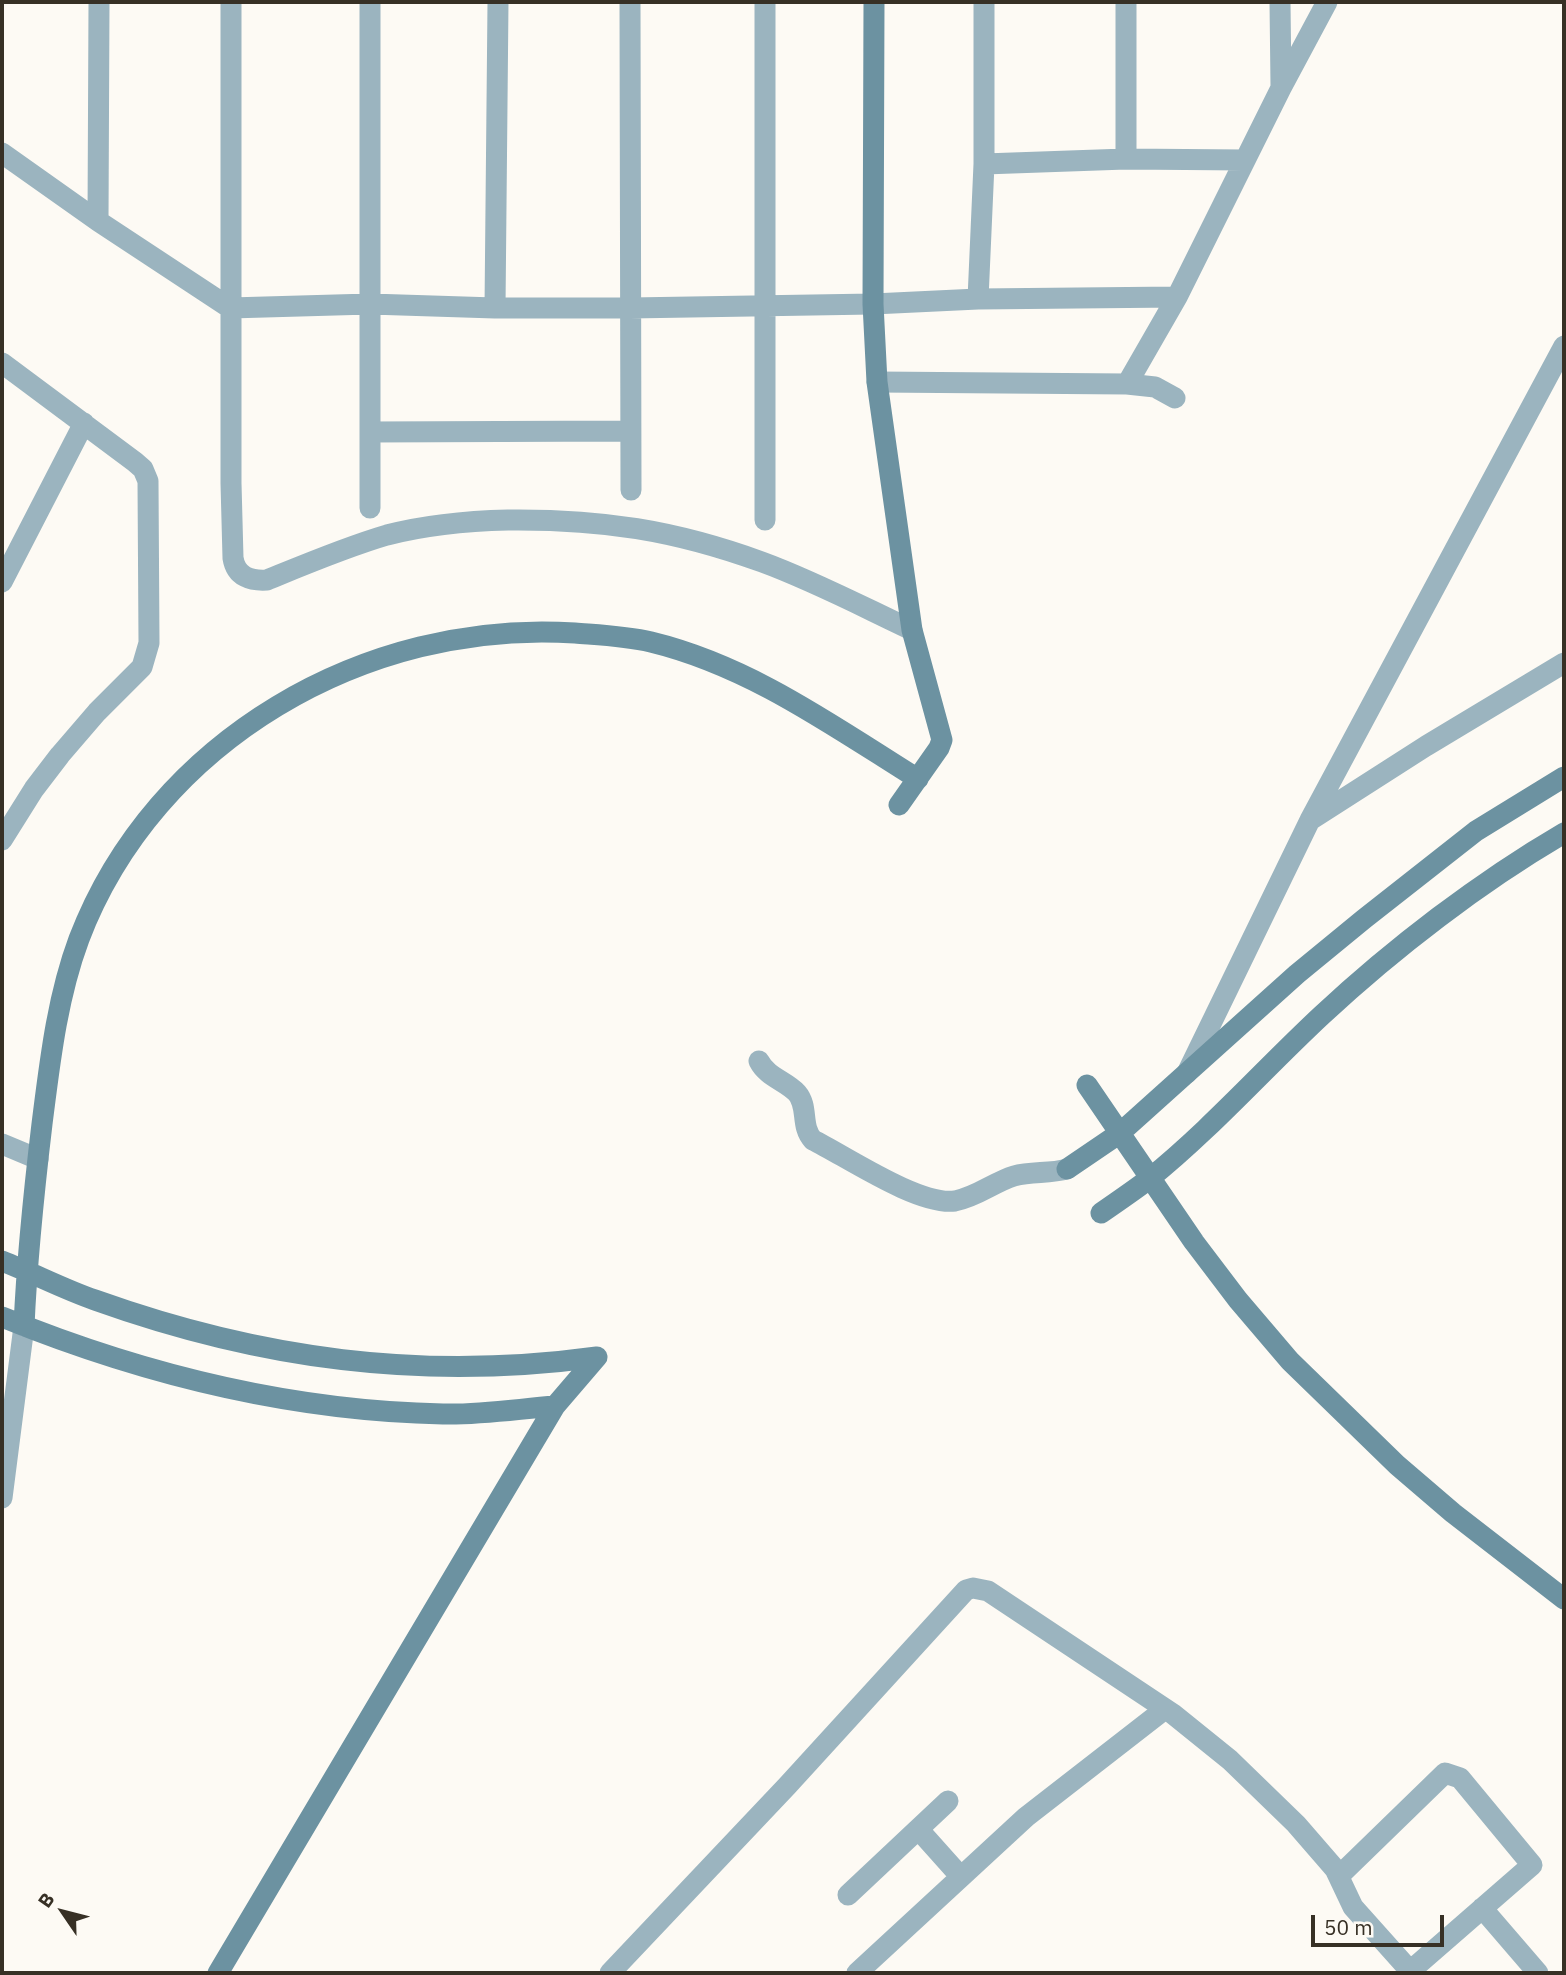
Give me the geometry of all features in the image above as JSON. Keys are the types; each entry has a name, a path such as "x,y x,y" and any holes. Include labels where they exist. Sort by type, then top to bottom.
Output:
{"street":[{"path":"98,220 99,2"},
{"path":"231,2 230,308 233,558 234,568 241,575 255,581 268,580 369,541 414,530 472,521 572,520 655,531 736,553 790,573 912,630"},
{"path":"370,2 370,508"},
{"path":"495,308 498,2"},
{"path":"631,2 631,490"},
{"path":"765,2 765,520"},
{"path":"874,2 873,304 877,382 912,630 942,740 900,805"},
{"path":"978,299 984,164 984,2"},
{"path":"1126,2 1126,159"},
{"path":"1280,2 1280,88"},
{"path":"1127,384 1177,297 1280,88 1327,2"},
{"path":"2,153 230,308 370,304 495,308 630,307 1177,297"},
{"path":"984,164 1126,159 1244,160"},
{"path":"1186,1075 1310,820 1564,346"},
{"path":"2,363 135,462 143,469 148,481 147,651 142,667 97,712 34,789 2,840"},
{"path":"877,382 1127,384 1155,387 1175,398"},
{"path":"2,582 83,423"},
{"path":"371,432 630,431"},
{"path":"2,1498 24,1326 26,1271 52,1045 73,957 95,903 131,842 168,797 251,721 351,668 429,644 506,633 548,632 634,639 708,660 756,681 918,779"},
{"path":"1310,820 1564,663"},
{"path":"759,1061 762,1068 797,1093 803,1107 805,1128 813,1139 924,1198 954,1201 1025,1173 1051,1174 1067,1169 1120,1133 1297,974 1364,919 1476,831 1564,777"},
{"path":"1101,1213 1149,1178 1216,1119 1323,1014 1447,911 1498,874 1564,833"},
{"path":"1087,1085 1149,1178 1238,1300 1290,1361 1406,1473 1564,1599"},
{"path":"2,1144 38,1159"},
{"path":"2,1261 94,1300 195,1332 320,1359 381,1365 482,1367 597,1357 555,1406 218,1973"},
{"path":"2,1317 178,1377 307,1403 445,1414 555,1406"},
{"path":"610,1973 787,1786 966,1590 973,1588 988,1591 1165,1709 1230,1760 1296,1824 1339,1876 1346,1897 1353,1907 1410,1973 1532,1865 1460,1778 1445,1773 1339,1876"},
{"path":"857,1973 1041,1804 1165,1709"},
{"path":"848,1895 948,1801"},
{"path":"919,1830 961,1877"},
{"path":"1482,1908 1538,1973"}]}
